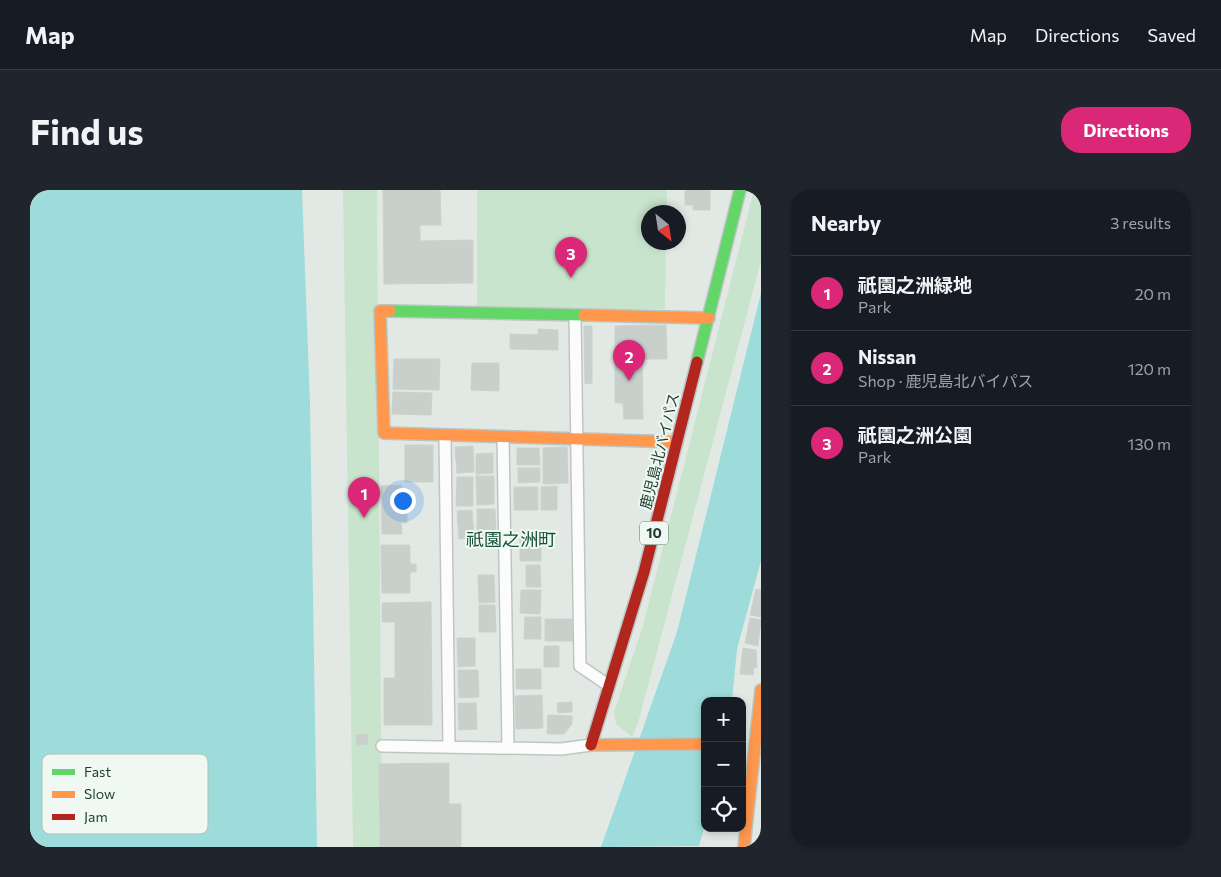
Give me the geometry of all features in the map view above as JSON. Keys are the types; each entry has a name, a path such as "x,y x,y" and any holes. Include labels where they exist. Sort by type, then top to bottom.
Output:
{"main road":[{"name":"鹿児島北バイパス","path":"591,745 644,572 740,190"},
{"path":"677,442 577,438 445,437 384,433 380,311 709,318"},
{"path":"744,847 761,690"},
{"path":"591,745 634,743 701,744"},
{"path":"746,746 754,746"}],"street":[{"path":"574,315 580,666 608,685"},
{"path":"445,437 449,747"},
{"path":"502,437 508,747"},
{"path":"382,746 561,749 591,745"}],"green space":[{"path":"343,190 377,190 382,847 353,847"},
{"path":"477,190 667,190 667,205 641,205 641,250 666,250 665,309 477,308"},
{"path":"754,190 761,190 761,261 638,723 632,737 616,724 614,712 644,622"}],"water":[{"path":"30,190 302,190 310,404 317,847 30,847"},
{"path":"761,293 761,561 737,649 732,697 701,697 701,832 703,832 699,846 601,847 677,632"}],"building":[{"path":"383,190 440,190 441,225 420,225 420,241 473,240 473,283 384,284"},
{"path":"685,190 710,190 710,210 693,210 693,205 685,205"},
{"path":"666,325 667,359 642,359 643,419 624,419 623,403 615,403 615,326"},
{"path":"584,326 592,326 592,383 585,384"},
{"path":"538,329 558,330 558,350 510,349 510,334 538,335"},
{"path":"394,359 440,359 439,390 393,389"},
{"path":"472,363 499,363 499,391 471,390"},
{"path":"393,392 432,393 431,415 392,414"},
{"path":"405,445 433,445 433,482 405,482"},
{"path":"473,446 474,472 457,473 455,447"},
{"path":"567,447 568,483 543,484 543,448"},
{"path":"517,448 539,448 540,465 517,465"},
{"path":"493,453 493,473 476,474 476,454"},
{"path":"518,468 540,468 540,482 518,483"},
{"path":"476,476 494,476 494,504 477,505"},
{"path":"457,477 473,477 473,506 456,506"},
{"path":"401,485 401,510 407,510 407,523 401,523 402,534 382,534 381,486"},
{"path":"557,486 557,510 541,510 541,487"},
{"path":"514,487 538,487 538,510 514,510"},
{"path":"477,509 495,509 496,539 477,540"},
{"path":"472,510 474,538 459,539 457,511"},
{"path":"520,537 541,537 541,561 520,561"},
{"path":"381,545 410,545 410,564 416,564 416,572 410,572 410,593 382,593"},
{"path":"526,565 540,565 541,587 526,587"},
{"path":"478,575 494,575 495,602 479,603"},
{"path":"756,589 761,590 761,617 750,615"},
{"path":"521,590 541,590 540,614 520,613"},
{"path":"431,602 432,725 384,725 384,678 395,678 395,622 382,622 382,603"},
{"path":"479,605 495,605 496,632 479,632"},
{"path":"525,617 541,617 541,639 524,639"},
{"path":"750,618 761,620 758,646 745,643"},
{"path":"545,619 572,619 573,641 545,641"},
{"path":"457,638 475,638 475,666 458,667"},
{"path":"544,646 559,646 559,667 544,667"},
{"path":"743,648 756,650 757,668 754,667 753,675 740,674"},
{"path":"516,669 541,669 541,689 516,689"},
{"path":"458,670 478,670 479,697 459,698"},
{"path":"542,695 543,728 516,729 515,696"},
{"path":"572,702 572,712 558,713 557,703"},
{"path":"458,703 476,703 477,729 459,730"},
{"path":"548,715 572,716 572,724 564,734 547,734"},
{"path":"367,734 368,744 357,745 356,735"},
{"path":"449,763 449,804 461,804 461,847 380,847 379,764"}],"traffic: fast":[{"path":"697,362 740,190"},
{"path":"390,311 584,315"}],"traffic: slow":[{"path":"390,311 380,311 384,433 677,442"},
{"path":"584,315 709,318"},
{"path":"744,847 761,690"},
{"path":"591,745 701,744"}],"traffic: jam":[{"path":"591,745 644,572 697,362"}],"place":[{"name":"祇園之洲公園","path":"571,278"},
{"name":"Nissan","path":"629,381"},
{"name":"祇園之洲緑地","path":"364,518"}],"district":[{"name":"祇園之洲町","path":"511,540"}]}
